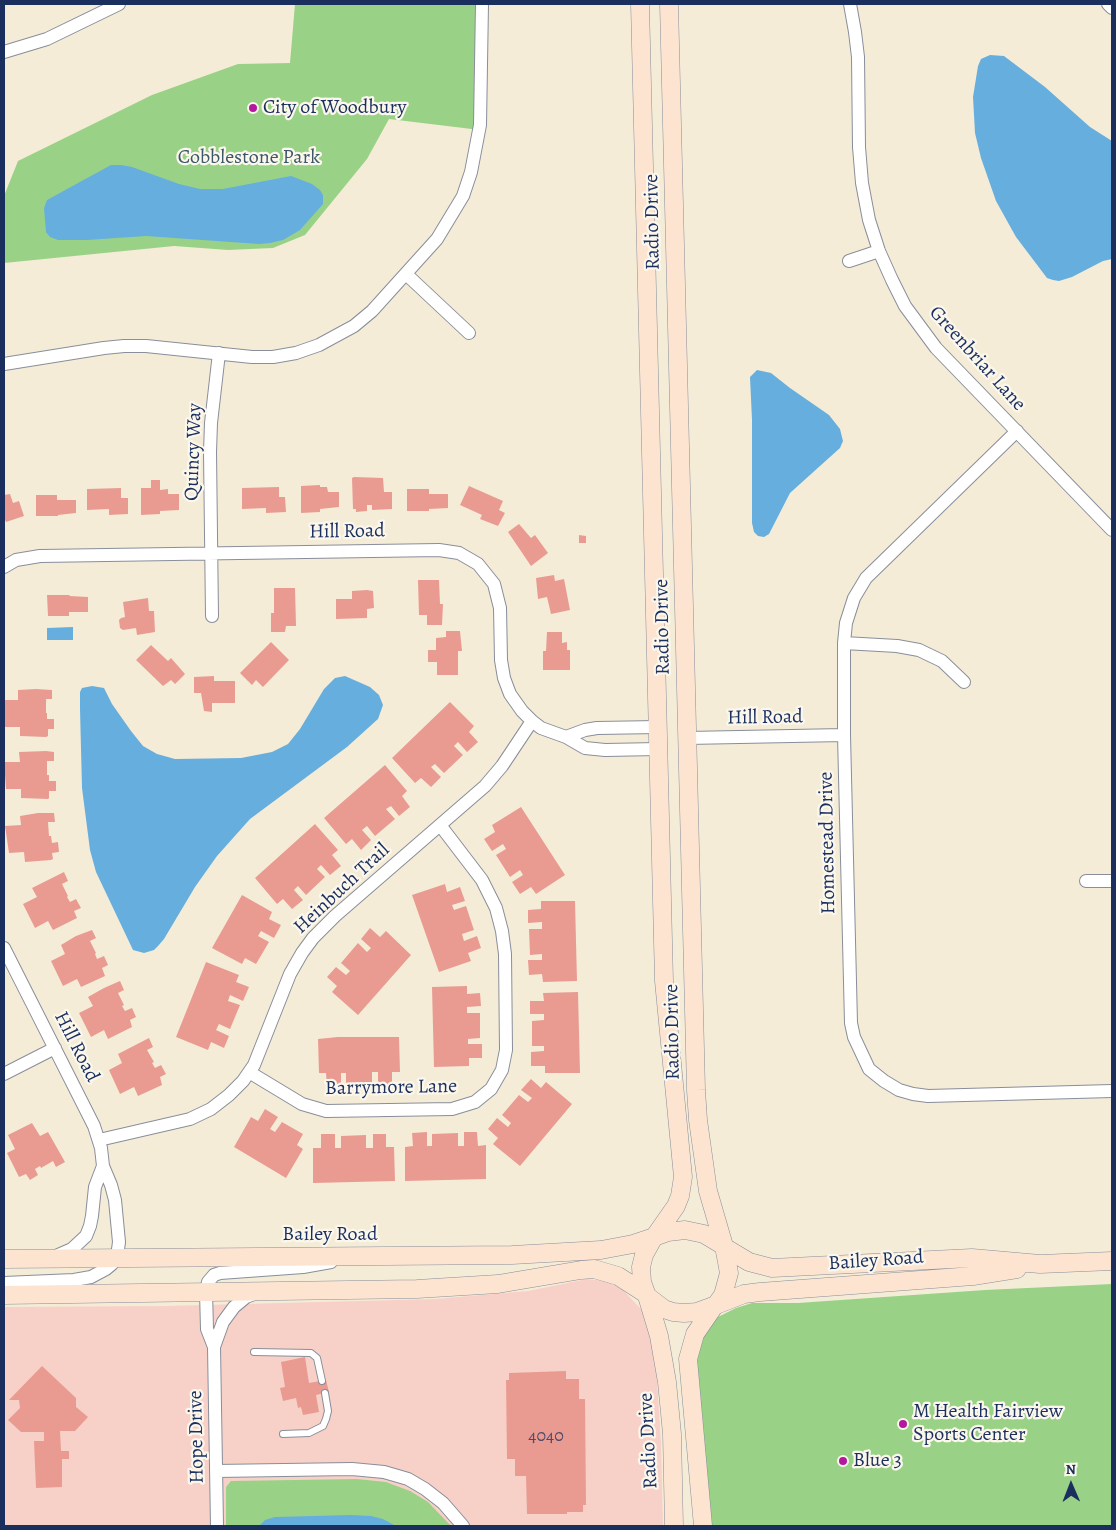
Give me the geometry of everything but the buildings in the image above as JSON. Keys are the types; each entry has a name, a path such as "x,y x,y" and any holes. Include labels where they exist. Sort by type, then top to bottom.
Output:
{"main road":[{"name":"Radio Drive","path":"640,4 664,981 682,1177 680,1196 676,1206 655,1237"},
{"name":"Radio Drive","path":"669,4 696,1090 699,1128 708,1191 724,1247"},
{"path":"646,1295 641,1274 642,1262 648,1247 655,1237 677,1231 691,1231 711,1237 724,1247 729,1267 728,1281 723,1295 695,1334 690,1346 688,1359 704,1526"},
{"name":"Bailey Road","path":"4,1260 117,1257 512,1255 582,1252 618,1247 655,1237"},
{"name":"Bailey Road","path":"724,1247 749,1262 772,1268 972,1258 1040,1264 1112,1261"},
{"name":"Bailey Road","path":"716,1305 744,1294 973,1276 1040,1264"},
{"path":"4,1295 417,1289 479,1286 594,1269 618,1276 664,1309 674,1312 696,1312 716,1305"},
{"name":"Radio Drive","path":"646,1295 659,1336 668,1382 672,1434 674,1526"}],"street":[{"path":"4,52 47,40 119,4"},
{"path":"4,364 124,346 146,346 252,358 273,357 296,353 319,345 354,326 372,311 437,239 463,196 472,172 480,125 482,4"},
{"name":"Greenbriar Lane","path":"850,4 858,57 862,183 869,220 879,251 905,306 936,348 1110,525"},
{"path":"1108,4 1112,8"},
{"path":"849,261 879,251"},
{"path":"406,274 469,333"},
{"name":"Quincy Way","path":"212,616 210,452 211,423 219,353"},
{"name":"Homestead Drive","path":"1017,431 866,578 854,598 846,623 844,643 844,736 851,1023 854,1037 869,1069 884,1081 900,1090 928,1096 1112,1091"},
{"name":"Hill Road","path":"4,566 16,560 40,556 453,551 469,557 483,569 496,589 500,608 501,660 504,678 510,694 532,721 586,748 658,749"},
{"path":"844,643 896,646 919,650 942,661 964,682"},
{"name":"Heinbuch Trail","path":"99,1140 198,1116 223,1100 249,1072 256,1060 290,974 313,938 335,916 490,780 532,721"},
{"path":"566,737 597,728 658,727"},
{"name":"Hill Road","path":"687,738 844,736"},
{"name":"Barrymore Lane","path":"249,1072 302,1104 326,1110 452,1109 470,1104 491,1089 502,1070 506,1050 505,954 502,930 496,908 482,880 440,825"},
{"path":"1086,881 1112,881"},
{"name":"Hill Road","path":"4,948 90,1114 99,1140 103,1166 114,1200 119,1242 117,1257"},
{"path":"4,1074 55,1048"},
{"name":"Hill Road","path":"50,1258 72,1249 86,1236 92,1216 95,1187 103,1166"},
{"path":"206,1292 210,1278 220,1273 303,1267 360,1256"},
{"path":"4,1283 84,1279 99,1274 117,1257"},
{"name":"Hope Drive","path":"206,1292 208,1329 214,1347 217,1526"},
{"name":"Hope Drive","path":"214,1347 224,1322 234,1307 246,1297 262,1292"},
{"path":"216,1471 352,1469 384,1472 408,1479 425,1488 443,1503 462,1526"}],"lane":[{"path":"254,1352 312,1353 318,1360 322,1381"},
{"path":"283,1434 309,1433 322,1426 328,1411 325,1393"}],"shaded area":[{"path":"587,1279 606,1281 623,1290 641,1309 650,1331 656,1365 661,1443 663,1526 4,1526 4,1307 166,1306 435,1299 528,1291"}],"green space":[{"name":"Cobblestone Park","path":"295,4 482,4 480,130 389,119 367,159 305,235 273,248 228,250 174,246 4,263 4,196 18,161 152,95 238,64 290,63"},
{"name":"M Health Fairview Sports Center","path":"1112,1284 1112,1526 703,1526 688,1369 700,1326 736,1308 752,1303 798,1303 985,1290"},
{"path":"357,1479 386,1482 410,1491 428,1502 451,1526 226,1526 226,1487 231,1481"}],"water":[{"path":"990,55 1004,56 1045,87 1090,127 1112,141 1112,259 1103,261 1072,277 1059,281 1053,280 1047,278 1016,237 996,201 981,158 975,133 973,97 978,66 981,59"},
{"path":"111,165 132,167 179,184 200,189 223,189 291,176 312,184 320,190 323,195 323,204 300,230 283,240 270,243 259,244 146,236 87,240 58,240 50,237 46,232 44,208 47,200"},
{"path":"757,370 771,373 829,415 840,429 843,441 840,448 790,493 769,534 764,537 758,536 754,532 752,523 750,377"},
{"path":"73,627 73,640 47,640 47,628"},
{"path":"345,676 370,687 379,695 383,705 378,719 347,747 250,819 217,856 158,946 154,950 144,953 133,950 96,872 90,850 82,788 80,692 82,688 92,686 104,688 112,704 143,746 157,754 175,759 241,758 272,752 288,744 300,729 324,689 335,678"},
{"path":"371,1516 383,1519 396,1526 259,1526 265,1520 275,1517"}],"place":[{"name":"City of Woodbury","path":"253,108"},
{"name":"M Health Fairview Sports Center","path":"903,1424"},
{"name":"Blue 3","path":"843,1461"}]}
